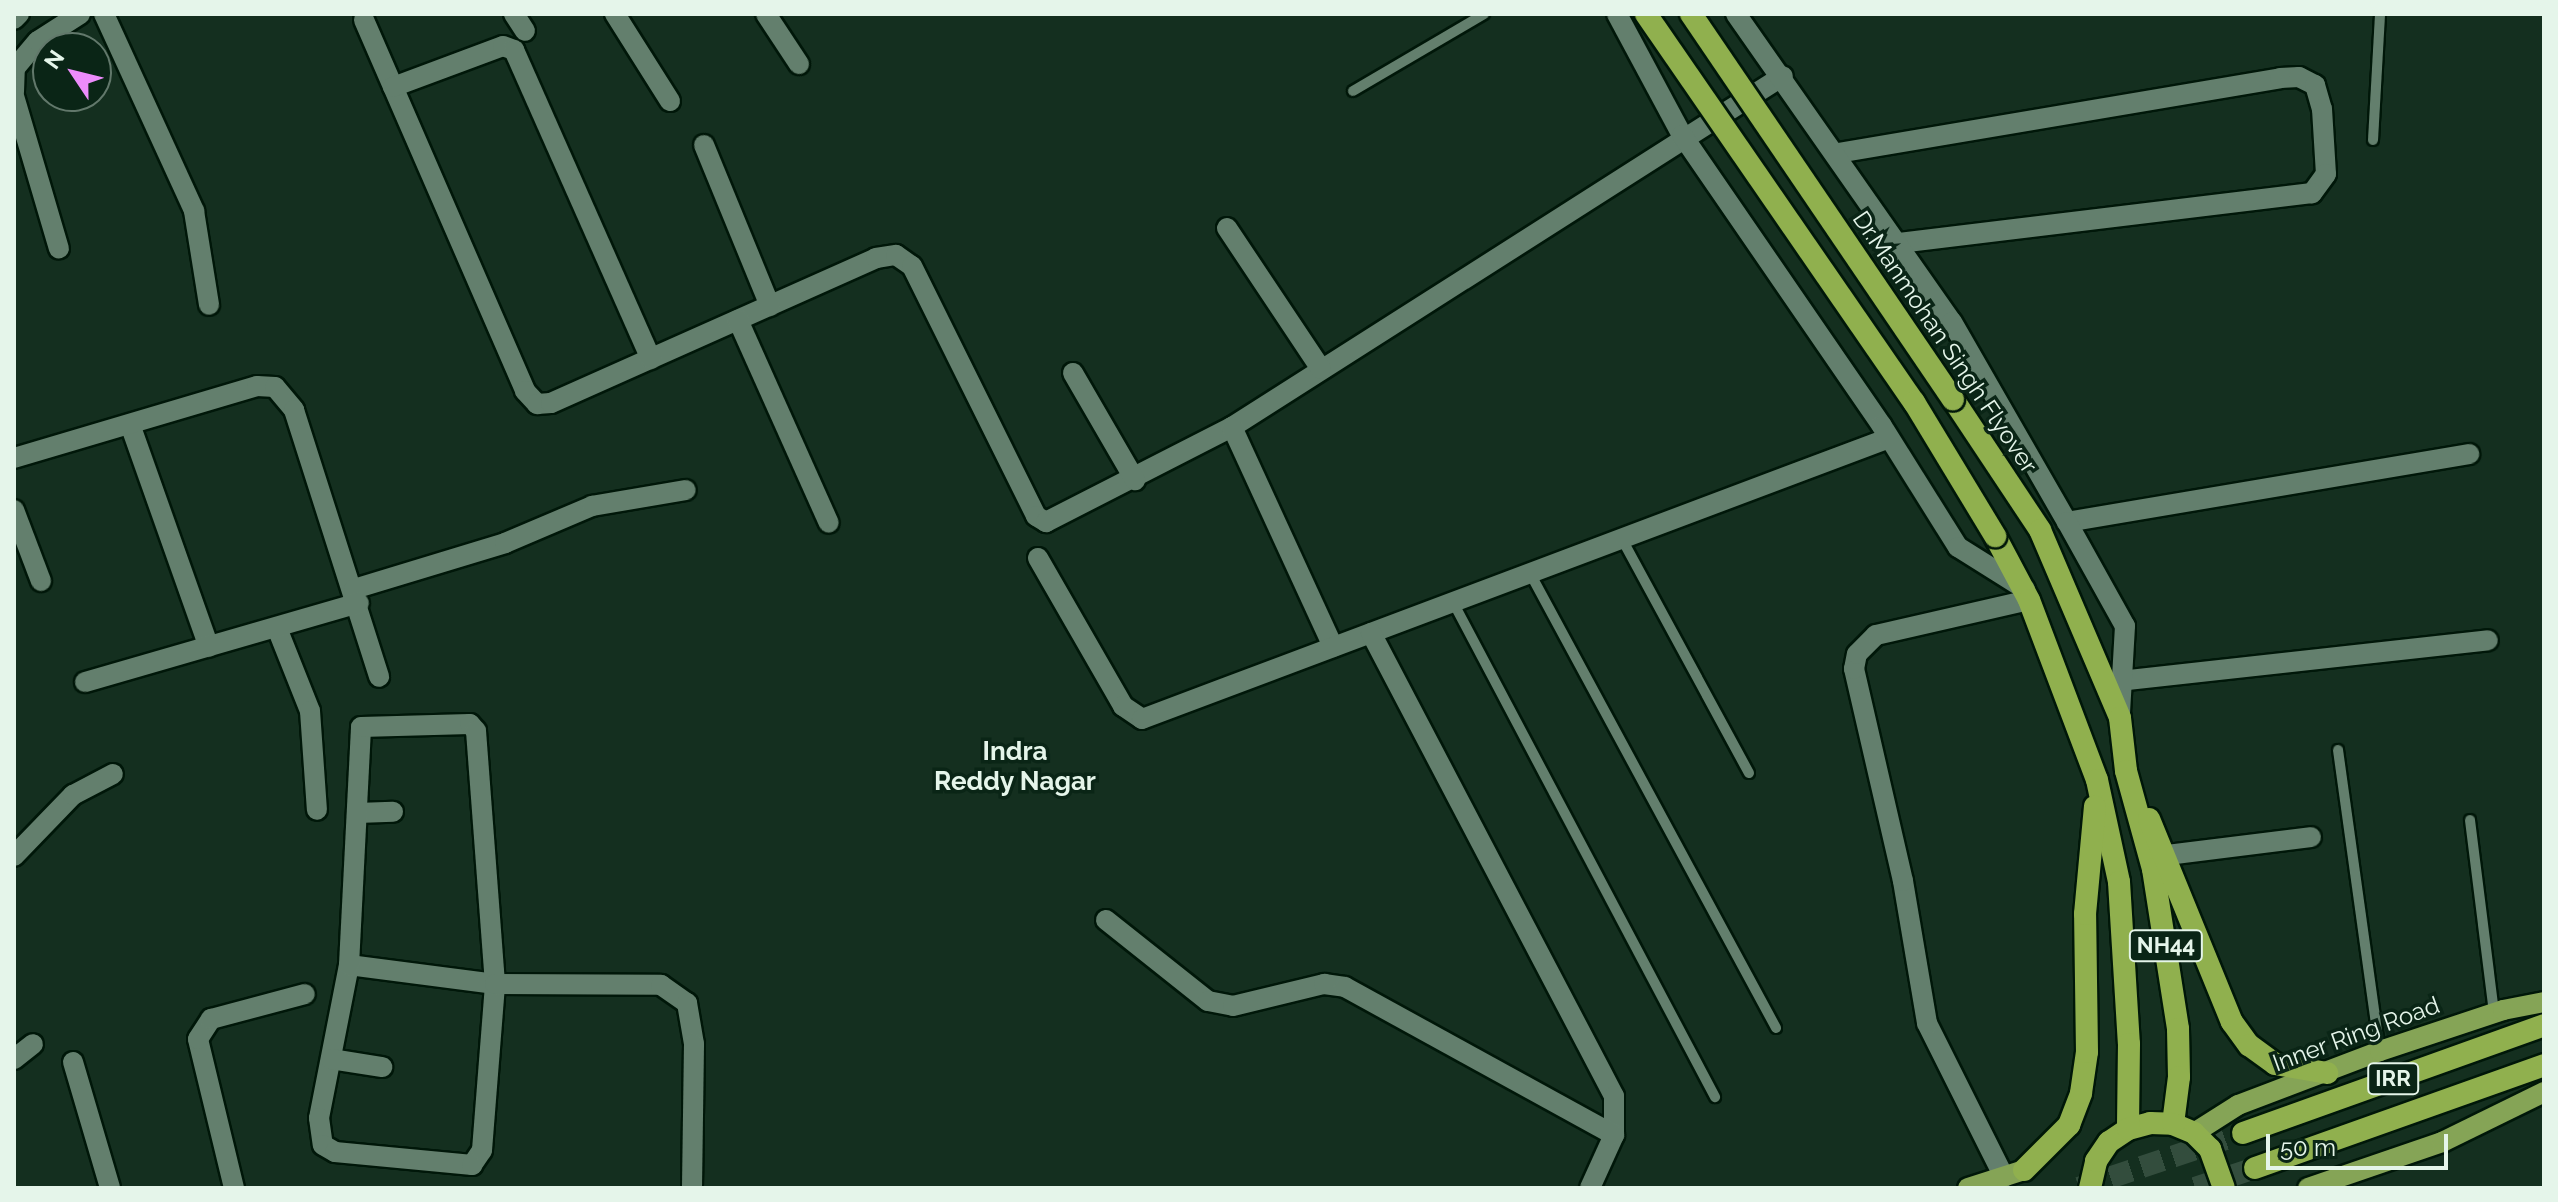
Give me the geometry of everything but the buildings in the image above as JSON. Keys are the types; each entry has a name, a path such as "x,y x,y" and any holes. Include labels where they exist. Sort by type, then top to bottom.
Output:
{"highway":[{"name":"NH44","path":"1646,14 1914,402 2027,594 2097,780 2119,882 2129,1044 2128,1129"},
{"name":"Dr.Manmohan Singh Flyover","path":"1691,14 2040,530 2120,718"},
{"name":"NH44","path":"2120,718 2126,771 2153,869 2178,1029 2179,1077 2173,1124"},
{"path":"2126,771 2167,855 2232,1022 2249,1045 2275,1064 2327,1073"},
{"path":"2014,1173 2069,1125 2081,1093 2087,1052 2085,914 2097,780"},
{"name":"IRR","path":"2243,1133 2544,1025"},
{"name":"IRR","path":"2255,1168 2544,1065"},
{"path":"2090,1188 2096,1161 2128,1129 2173,1124 2194,1133 2210,1149 2224,1188"}],"main road":[{"name":"Inner Ring Road","path":"2194,1133 2238,1105 2380,1051 2494,1013 2544,1002"},
{"path":"2308,1188 2442,1142 2544,1092"},
{"path":"1968,1188 2014,1173"}],"street":[{"path":"14,19 19,14"},
{"path":"59,249 14,94 15,68 38,41 80,14"},
{"path":"104,14 194,211 209,305"},
{"path":"615,14 670,101"},
{"path":"766,14 799,64"},
{"path":"1617,14 1682,135 1889,438 1958,547 2027,594"},
{"name":"NH44","path":"1736,14 1838,153 1952,322 2125,626 2119,681 2120,718"},
{"path":"364,20 530,399 551,403 876,258 896,255 918,276 1041,521 1055,522 1232,427 1682,135 1783,76"},
{"path":"393,87 503,46 514,50 651,359"},
{"path":"1838,153 2280,78 2299,77 2315,85 2322,109 2326,174 2312,193 1897,243"},
{"path":"704,145 770,306"},
{"path":"1227,228 1321,369"},
{"path":"738,320 829,523"},
{"path":"1073,373 1135,480"},
{"path":"14,458 131,427 257,386 284,393 357,596 379,677"},
{"path":"131,427 209,647"},
{"path":"1232,427 1333,647"},
{"path":"1038,558 1123,706 1142,719 1623,541 1889,438"},
{"path":"2067,522 2469,454"},
{"path":"85,682 277,628 505,543 592,506 686,490"},
{"path":"14,510 41,581"},
{"path":"2014,1173 1927,1023 1903,881 1854,669 1857,654 1876,635 2027,594"},
{"path":"277,628 310,711 317,810"},
{"path":"1371,633 1614,1096 1614,1135 1590,1188"},
{"path":"2119,681 2488,640"},
{"path":"462,720 476,731 495,984 482,1150 472,1165 335,1152 323,1145 319,1118 349,965 361,727 462,720"},
{"path":"14,856 73,795 113,774"},
{"path":"357,813 393,812"},
{"path":"2167,855 2311,837"},
{"path":"1106,920 1208,1001 1233,1006 1324,984 1345,987 1614,1135"},
{"path":"349,965 495,984 661,985 687,1003 694,1044 692,1188"},
{"path":"234,1188 198,1039 211,1019 305,994"},
{"path":"14,1059 33,1044"},
{"path":"331,1059 382,1067"},
{"path":"73,1062 110,1188"}],"lane":[{"path":"1353,91 1484,14"},
{"path":"2373,140 2380,14"},
{"path":"1623,541 1749,773"},
{"path":"1531,575 1776,1028"},
{"path":"1454,604 1715,1097"},
{"path":"2338,750 2380,1051"},
{"path":"2470,820 2494,1013"}],"tunnel":[{"path":"2079,1188 2243,1133"},
{"path":"2195,1188 2255,1168"}],"district":[{"name":"Indra Reddy Nagar","path":"1015,767"}]}
